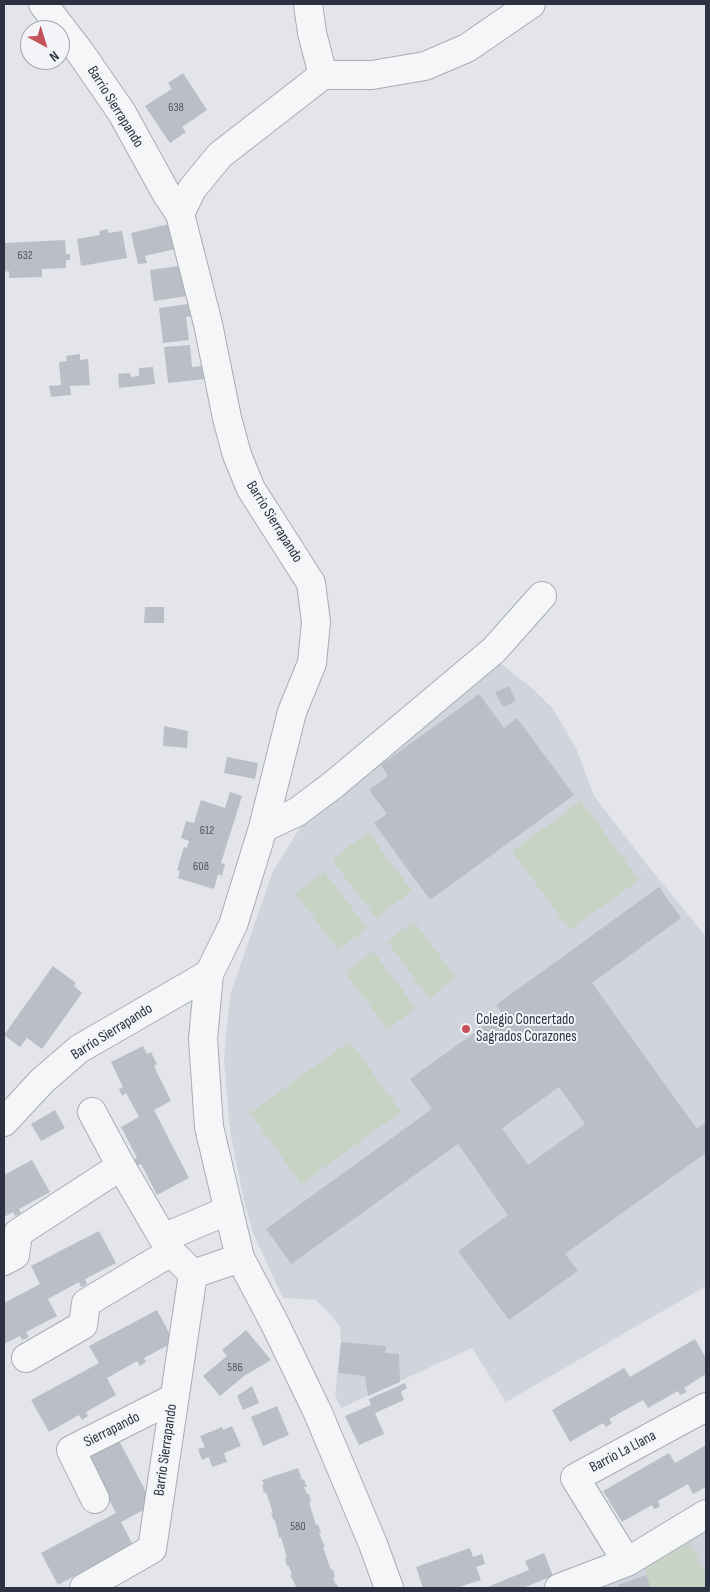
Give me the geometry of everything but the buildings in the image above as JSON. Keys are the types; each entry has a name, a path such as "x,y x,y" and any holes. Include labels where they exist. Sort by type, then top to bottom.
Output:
{"street":[{"name":"Barrio Sierrapando","path":"43,4 80,52 122,113 180,214 208,324 227,418 237,455 251,489 311,584 316,622 312,664 292,712 263,828 233,925 208,974 203,1039 209,1127 240,1258 274,1322 318,1413 389,1588"},
{"path":"308,4 312,33 323,75"},
{"path":"180,214 192,189 220,155 323,75 372,74 425,66 467,48 531,4"},
{"path":"263,828 298,812 341,779 494,650 542,596"},
{"name":"Barrio Sierrapando","path":"4,1122 42,1081 80,1049 208,974"},
{"path":"92,1112 167,1245 193,1274 240,1258"},
{"path":"4,1261 15,1255 18,1233 121,1166"},
{"path":"26,1358 83,1325 86,1303 167,1245 229,1210"},
{"name":"Barrio Sierrapando","path":"84,1588 152,1548 193,1274"},
{"name":"Sierrapando","path":"95,1499 71,1450 174,1398"},
{"name":"Barrio La Llana","path":"627,1562 575,1478 706,1407"},
{"path":"559,1588 627,1562 706,1514"}],"shaded area":[{"name":"Colegio Concertado Sagrados Corazones","path":"499,662 535,691 553,709 576,748 594,796 706,937 706,1286 506,1402 472,1348 341,1408 335,1395 341,1342 340,1327 316,1300 283,1298 253,1233 244,1201 230,1131 224,1058 230,995 273,871 301,826"},
{"path":"706,1526 706,1588 588,1588"}],"green space":[{"path":"581,801 639,880 570,930 512,851"},
{"path":"368,832 412,891 376,918 332,860"},
{"path":"324,871 367,928 338,950 295,893"},
{"path":"414,921 456,978 429,998 387,941"},
{"path":"373,951 416,1008 387,1029 345,972"},
{"path":"350,1041 401,1112 301,1184 250,1113"},
{"path":"690,1542 706,1574 706,1588 651,1588 644,1568"}],"place":[{"name":"Colegio Concertado Sagrados Corazones","path":"466,1029"}]}
